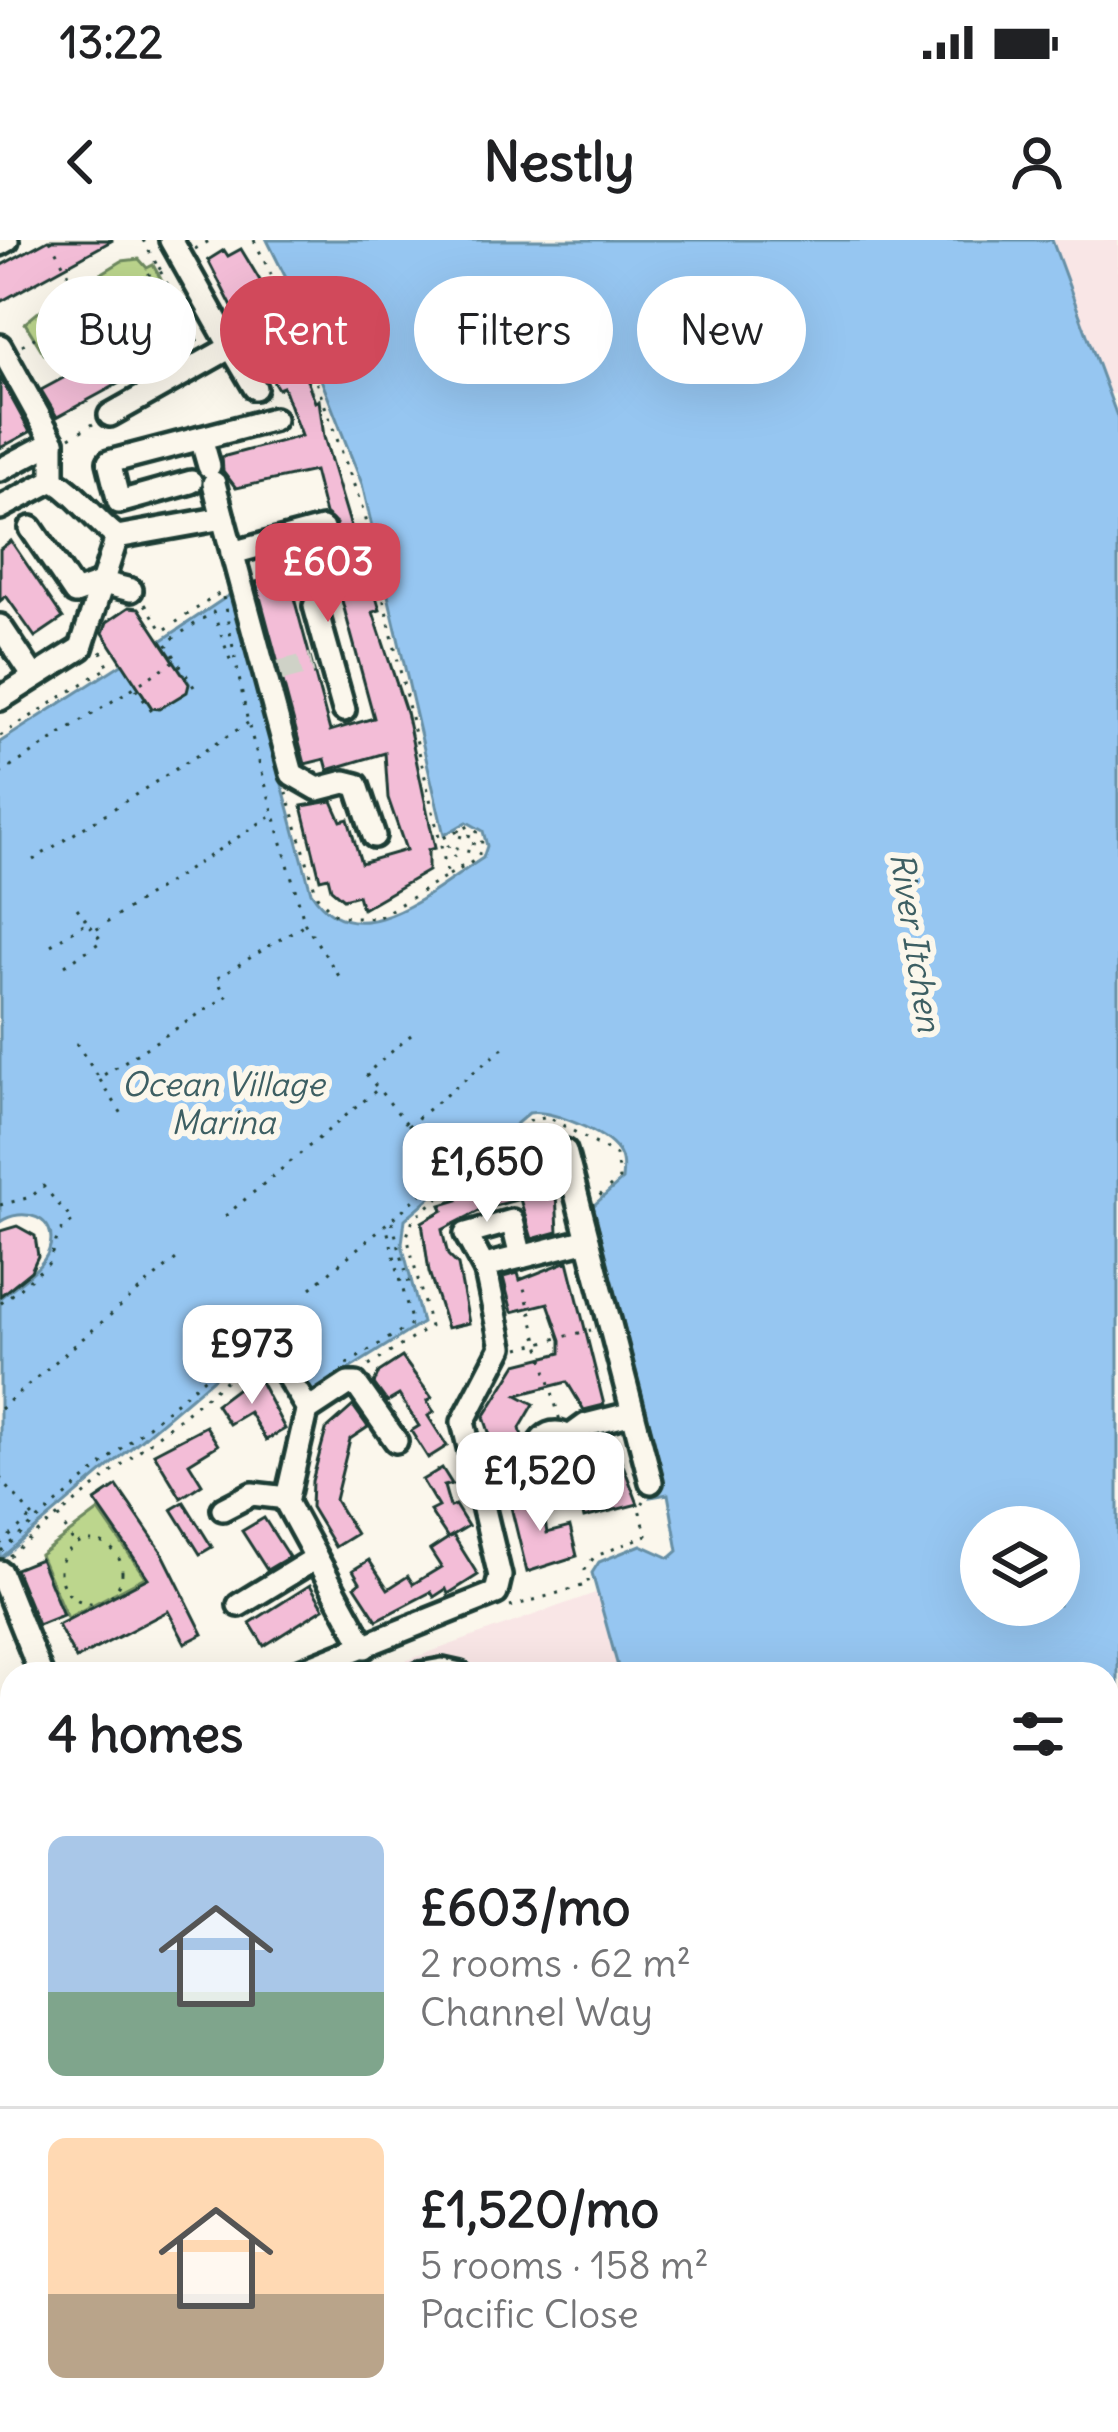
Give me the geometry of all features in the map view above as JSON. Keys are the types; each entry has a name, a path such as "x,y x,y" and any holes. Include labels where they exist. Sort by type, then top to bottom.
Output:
{"street":[{"path":"176,248 220,327"},
{"path":"3,350 53,444 52,480"},
{"path":"110,415 220,353"},
{"path":"253,384 255,388"},
{"path":"205,477 119,502 109,462 274,419"},
{"path":"201,438 205,477 232,553 231,586 273,673 292,774 318,789 357,785 374,836"},
{"path":"0,470 53,444"},
{"path":"0,508 52,480"},
{"path":"52,480 74,492 94,520 117,537 223,518"},
{"path":"31,528 75,593 103,583 131,590"},
{"path":"232,553 322,529"},
{"path":"0,699 81,648 117,537"},
{"path":"315,606 320,660 344,710"},
{"path":"0,626 34,677"},
{"path":"565,1150 633,1413 648,1490"},
{"path":"325,1662 496,1593 500,1576 463,1422 502,1340 486,1271 466,1234 512,1221 519,1257"},
{"path":"486,1271 519,1257 588,1240"},
{"path":"278,1361 308,1409"},
{"path":"365,1647 329,1567 288,1513 287,1498 308,1409 343,1377 396,1441"},
{"path":"478,1490 527,1477 544,1465 554,1469 568,1464 574,1453 566,1436 586,1425 633,1413"},
{"path":"223,1509 252,1494 287,1498"},
{"path":"239,1605 329,1567"},
{"path":"0,1568 36,1662"}],"path":[{"path":"50,240 69,276"},
{"path":"142,240 209,359"},
{"path":"146,276 176,248 212,240"},
{"path":"254,240 293,319 362,507 448,876"},
{"path":"3,350 36,334"},
{"path":"130,384 138,399"},
{"path":"53,444 110,415"},
{"path":"131,590 163,631 231,586"},
{"path":"231,586 234,664"},
{"path":"210,591 214,597"},
{"path":"194,687 166,643 213,612 234,664 304,924 339,976"},
{"path":"0,736 109,667 100,635"},
{"path":"0,774 176,660"},
{"path":"135,688 153,713"},
{"path":"33,860 248,723"},
{"path":"292,774 285,785 313,885 324,907 337,916 377,918 462,868 476,859 483,848 469,826 456,828 443,838 462,868"},
{"path":"94,931 273,814"},
{"path":"455,851 460,835 456,828"},
{"path":"460,835 477,836"},
{"path":"471,852 477,836"},
{"path":"444,858 455,851 471,852"},
{"path":"471,852 476,859"},
{"path":"65,965 102,941 77,908"},
{"path":"51,945 87,922"},
{"path":"99,1078 227,996 216,979 304,924"},
{"path":"411,1035 366,1074 448,1172"},
{"path":"76,1043 122,1114"},
{"path":"408,1126 503,1048"},
{"path":"225,1216 378,1089"},
{"path":"343,1377 351,1378 430,1327 407,1236 413,1219 530,1121 548,1118 616,1155 621,1172 615,1186 589,1203"},
{"path":"311,1288 495,1131"},
{"path":"0,1205 31,1197 44,1186 73,1221 59,1233 48,1264 0,1304"},
{"path":"392,1220 411,1290"},
{"path":"343,1377 412,1324 386,1225"},
{"path":"0,1409 182,1254"},
{"path":"519,1257 538,1344 566,1436"},
{"path":"499,1354 610,1325"},
{"path":"0,1552 256,1334 284,1331 305,1367"},
{"path":"0,1568 249,1357 262,1351 278,1361"},
{"path":"0,1478 35,1520"},
{"path":"496,1593 508,1607 519,1607 589,1584 585,1570 594,1557 647,1535 639,1509 648,1490"},
{"path":"58,1515 76,1545"},
{"path":"0,1544 35,1520"},
{"path":"102,1542 118,1556 121,1580 109,1598 87,1603 62,1585 62,1559 76,1545 102,1542"}],"shaded area":[{"path":"1052,240 1118,240 1118,392 1108,396"},
{"path":"598,1592 617,1662 403,1662"}],"green space":[{"path":"139,259 147,268 153,265 159,276 99,276 122,261"},
{"path":"36,314 36,341 25,323"},
{"path":"99,1511 145,1577 67,1618 40,1555"}],"water":[{"path":"267,240 1052,240 1118,419 1118,1662 617,1662 592,1573 599,1562 641,1545 670,1558 678,1551 668,1494 651,1497 663,1476 593,1206 622,1180 621,1158 611,1144 590,1130 538,1113 529,1113 405,1219 402,1244 422,1323 311,1393 280,1351 249,1348 0,1559 0,1298 41,1264 51,1239 44,1222 28,1215 0,1222 0,742 123,663 152,708 186,692 189,683 161,641 231,594 311,892 329,912 350,921 396,913 483,858 487,846 483,831 467,822 444,835 362,484 323,384 390,384 390,276 285,276"}],"building":[{"path":"48,240 113,240 47,276 36,276 36,282 0,302 0,266"},
{"path":"241,249 257,276 220,276 220,283 208,260 224,250 228,256"},
{"path":"0,377 30,432 0,448"},
{"path":"52,384 118,384 57,417 41,390"},
{"path":"275,384 308,384 315,402 319,400 324,437 380,610 373,612 406,712 435,848 428,850 428,871 362,909 358,895 343,899 331,889 328,877 320,879 302,806 332,801 341,821 348,819 361,863 406,850 388,798 385,753 328,770 325,759 305,764 256,582 275,576 273,566 334,553 330,541 336,524 325,514 314,471 236,488 223,471 222,457 301,436 283,387 278,389","holes":["338,586 374,718 330,731 294,598"]},
{"path":"11,541 63,618 35,637 6,596 0,601 0,549"},
{"path":"129,607 139,608 189,684 187,692 159,709 152,708 103,633 107,622"},
{"path":"543,1155 556,1193 558,1232 532,1239 520,1199 483,1209 442,1230 448,1255 458,1265 469,1323 447,1328 429,1272 422,1222 443,1210 441,1205 458,1200 456,1193 477,1188 476,1182 516,1171 513,1161"},
{"path":"17,1226 35,1236 38,1256 31,1271 0,1296 0,1231"},
{"path":"568,1261 604,1405 584,1410 567,1382 517,1395 534,1404 520,1428 527,1458 501,1469 484,1417 517,1364 561,1353 548,1303 512,1312 503,1277 518,1273 520,1280"},
{"path":"402,1357 432,1398 427,1401 434,1412 428,1416 447,1446 428,1458 411,1431 419,1426 399,1395 387,1402 374,1384 379,1372"},
{"path":"256,1374 285,1429 266,1440 249,1412 229,1424 216,1404"},
{"path":"353,1406 368,1427 350,1439 335,1500 356,1534 335,1547 311,1507 312,1481 326,1430"},
{"path":"206,1426 218,1445 189,1463 202,1484 181,1498 154,1453"},
{"path":"611,1434 638,1504 584,1518 576,1488 596,1483 585,1444"},
{"path":"442,1468 452,1484 444,1486 450,1507 455,1505 468,1526 448,1538 430,1511 438,1507 422,1480"},
{"path":"117,1486 162,1552 203,1634 185,1643 168,1611 76,1659 58,1625 148,1578 95,1501"},
{"path":"539,1487 547,1533 570,1527 577,1556 527,1572 511,1507 516,1506 513,1496"},
{"path":"184,1502 212,1547 200,1554 172,1509"},
{"path":"264,1518 289,1557 267,1570 242,1531"},
{"path":"453,1535 478,1575 448,1594 446,1589 434,1597 431,1592 377,1620 355,1586 360,1582 353,1570 369,1560 388,1589 408,1576 413,1584 441,1567 430,1550"},
{"path":"40,1559 63,1615 38,1625 15,1569"},
{"path":"310,1585 324,1608 264,1646 250,1623"}],"tunnel":[{"path":"280,671 312,663"}],"water label":[{"name":"River Itchen","path":"916,942"},
{"name":"Ocean Village Marina","path":"223,1103"}]}
